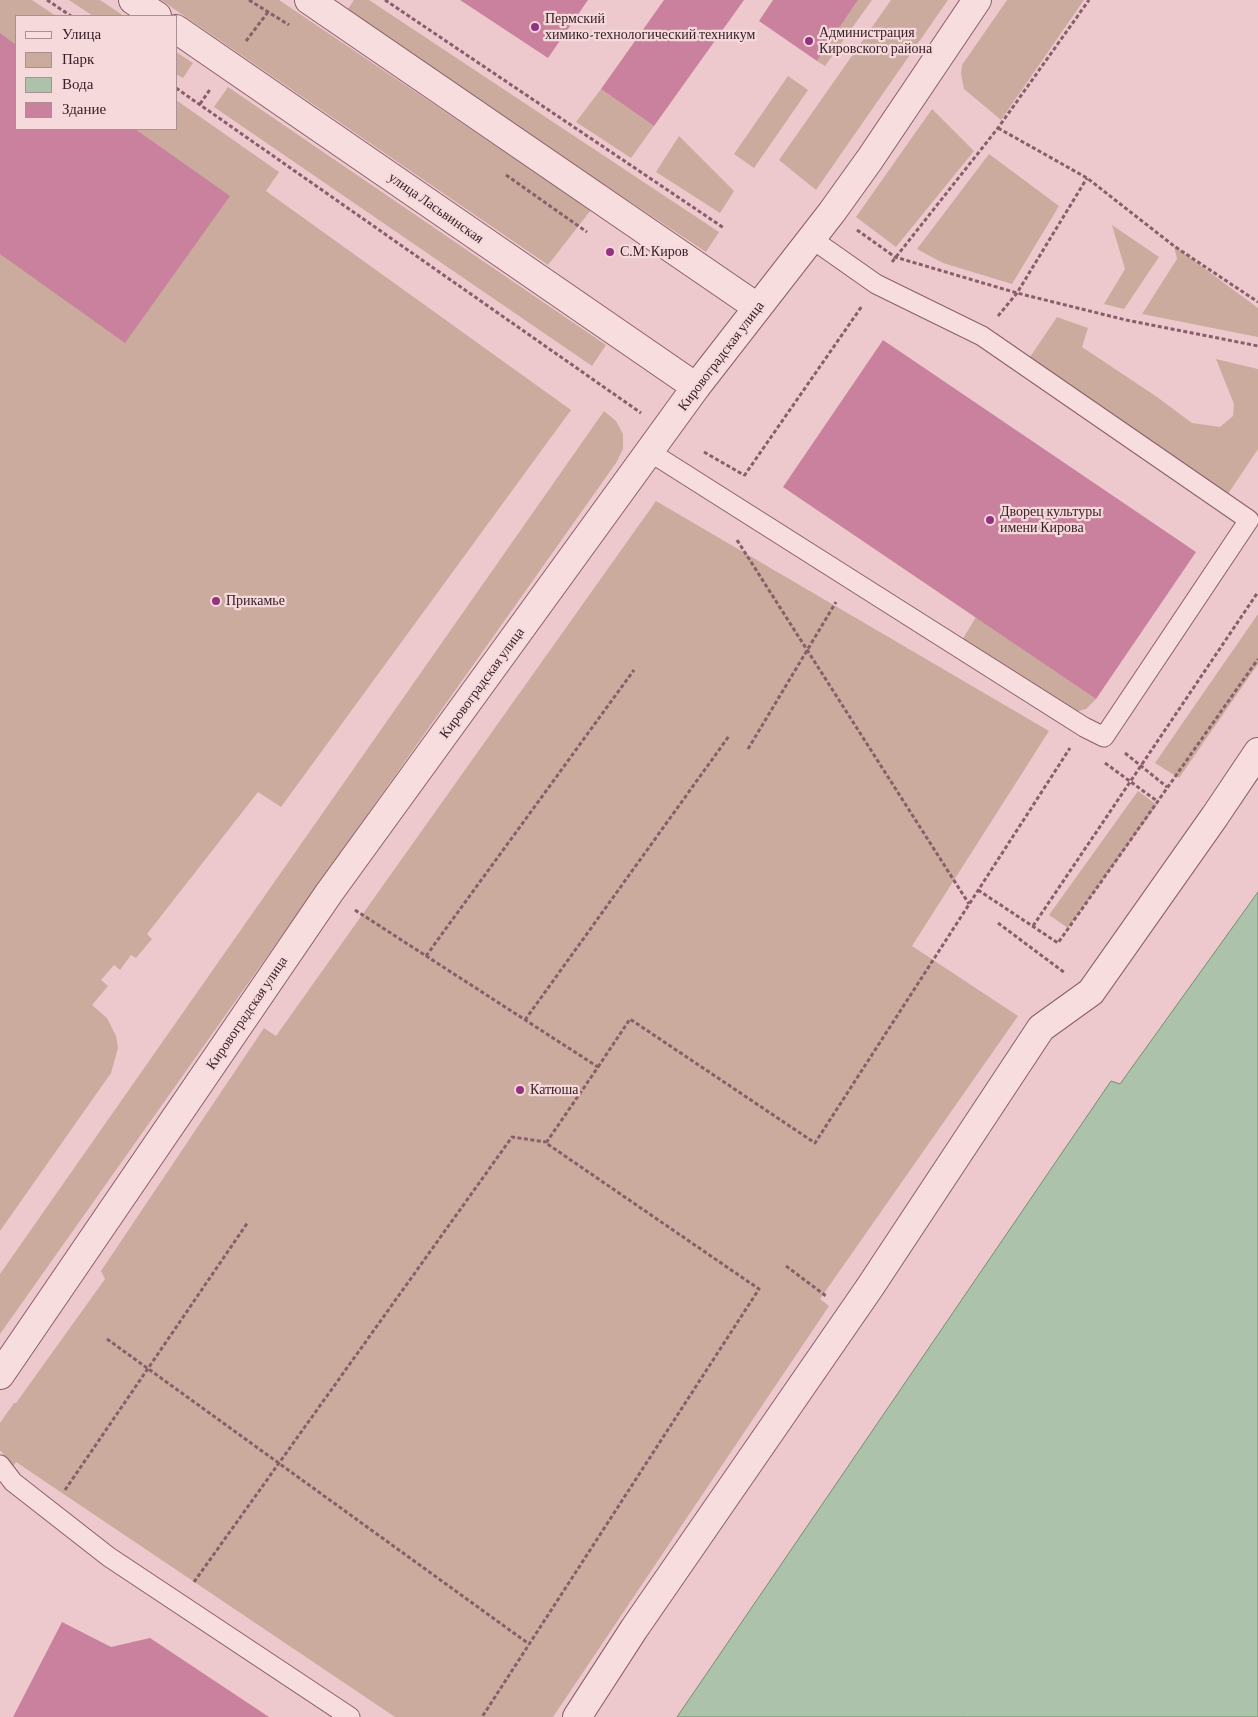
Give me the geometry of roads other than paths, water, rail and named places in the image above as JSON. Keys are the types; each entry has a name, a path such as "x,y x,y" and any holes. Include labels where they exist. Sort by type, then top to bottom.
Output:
{"street":[{"path":"133,0 156,15"},
{"path":"309,0 757,307"},
{"name":"Кировоградская улица","path":"0,1375 329,893 696,387 812,239 870,159 977,0"},
{"name":"улица Ласьвинская","path":"178,30 696,387"},
{"path":"578,1717 634,1629 870,1287 1041,1028 1091,992 1258,752"}],"lane":[{"path":"650,452 1084,727 1104,737 1253,512 982,336 876,284 812,239"},
{"path":"0,1465 13,1482 109,1557 350,1717"}],"water":[{"path":"1258,892 1258,1717 677,1717 1111,1081 1120,1084"}],"place":[{"name":"Пермский химико-технологический техникум","path":"535,27"},
{"name":"Администрация Кировского района","path":"809,41"},
{"name":"С.М. Киров","path":"610,252"},
{"name":"Дворец культуры имени Кирова","path":"990,520"},
{"name":"Прикамье","path":"216,601"},
{"name":"Катюша","path":"520,1090"}]}
